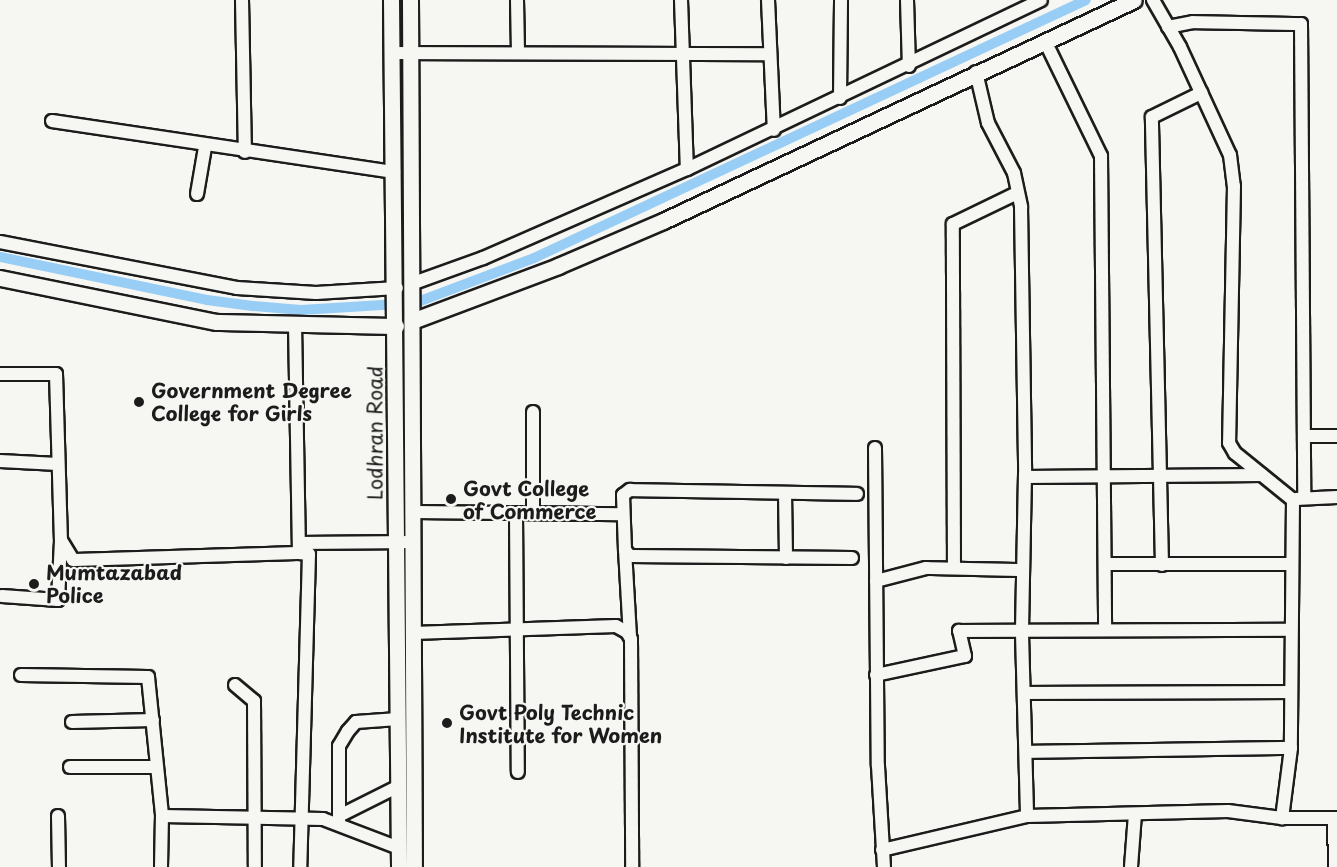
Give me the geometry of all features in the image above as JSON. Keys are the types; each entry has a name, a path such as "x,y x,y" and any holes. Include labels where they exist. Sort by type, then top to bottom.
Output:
{"main road":[{"name":"Lodhran Road","path":"391,0 394,172 404,286"},
{"name":"Lodhran Road","path":"399,867 396,541 411,52 410,0"},
{"path":"0,278 217,322 295,327 404,320 558,267 1134,0"},
{"name":"Lodhran Road","path":"404,320 415,512 414,867"}],"street":[{"path":"242,0 245,152"},
{"path":"517,0 518,51"},
{"path":"681,0 687,169"},
{"path":"768,0 768,54 774,130"},
{"path":"840,99 841,0"},
{"path":"907,0 909,66"},
{"path":"0,242 237,288 316,293 404,286 483,258 774,130 1041,0"},
{"path":"1153,0 1230,155 1234,186 1229,442 1235,453 1262,476 1299,498 1337,497"},
{"path":"1168,27 1194,22 1301,24 1299,135 1305,436 1292,564 1290,692 1292,748 1282,818"},
{"path":"1045,41 1101,156 1105,630"},
{"path":"392,53 518,51 768,54"},
{"path":"976,72 988,123 1014,173 1021,207 1025,477 1022,632 1027,816"},
{"path":"1162,565 1163,476 1152,117 1201,93"},
{"path":"52,122 205,147 394,172"},
{"path":"197,194 205,147"},
{"path":"954,568 953,224 1017,192"},
{"path":"295,327 299,548"},
{"path":"0,374 56,374 61,540 58,600 2,596"},
{"path":"533,412 533,513"},
{"path":"1305,436 1337,436"},
{"path":"875,448 876,675 884,867"},
{"path":"0,461 58,464"},
{"path":"1025,477 1262,476"},
{"path":"632,867 630,637 623,495 630,490 857,494"},
{"path":"785,493 786,558"},
{"path":"415,512 623,514"},
{"path":"516,513 518,772"},
{"path":"61,540 73,560 396,541 414,542"},
{"path":"299,548 309,554 300,867"},
{"path":"625,550 630,556 852,558"},
{"path":"1106,564 1292,564"},
{"path":"876,580 926,568 1023,570"},
{"path":"413,633 616,626 630,637"},
{"path":"876,675 965,656 959,631 1291,630"},
{"path":"21,675 148,677 162,816 161,867"},
{"path":"235,685 254,701 255,867"},
{"path":"1024,693 1290,692"},
{"path":"339,820 339,746 356,722 398,719"},
{"path":"72,722 153,720"},
{"path":"1026,752 1292,748"},
{"path":"70,767 157,767"},
{"path":"339,820 399,786"},
{"path":"882,850 1027,816 1228,811 1282,818 1336,819 1335,867"},
{"path":"1131,867 1136,814"},
{"path":"58,816 59,867"},
{"path":"162,816 339,820 399,848"}],"waterway":[{"path":"0,257 207,300 253,306 301,310 415,303 534,258 1086,0"}],"place":[{"name":"Government Degree College for Girls","path":"139,402"},
{"name":"Govt College of Commerce","path":"451,499"},
{"name":"Mumtazabad Police","path":"34,584"},
{"name":"Govt Poly Technic Institute for Women","path":"447,723"}]}
